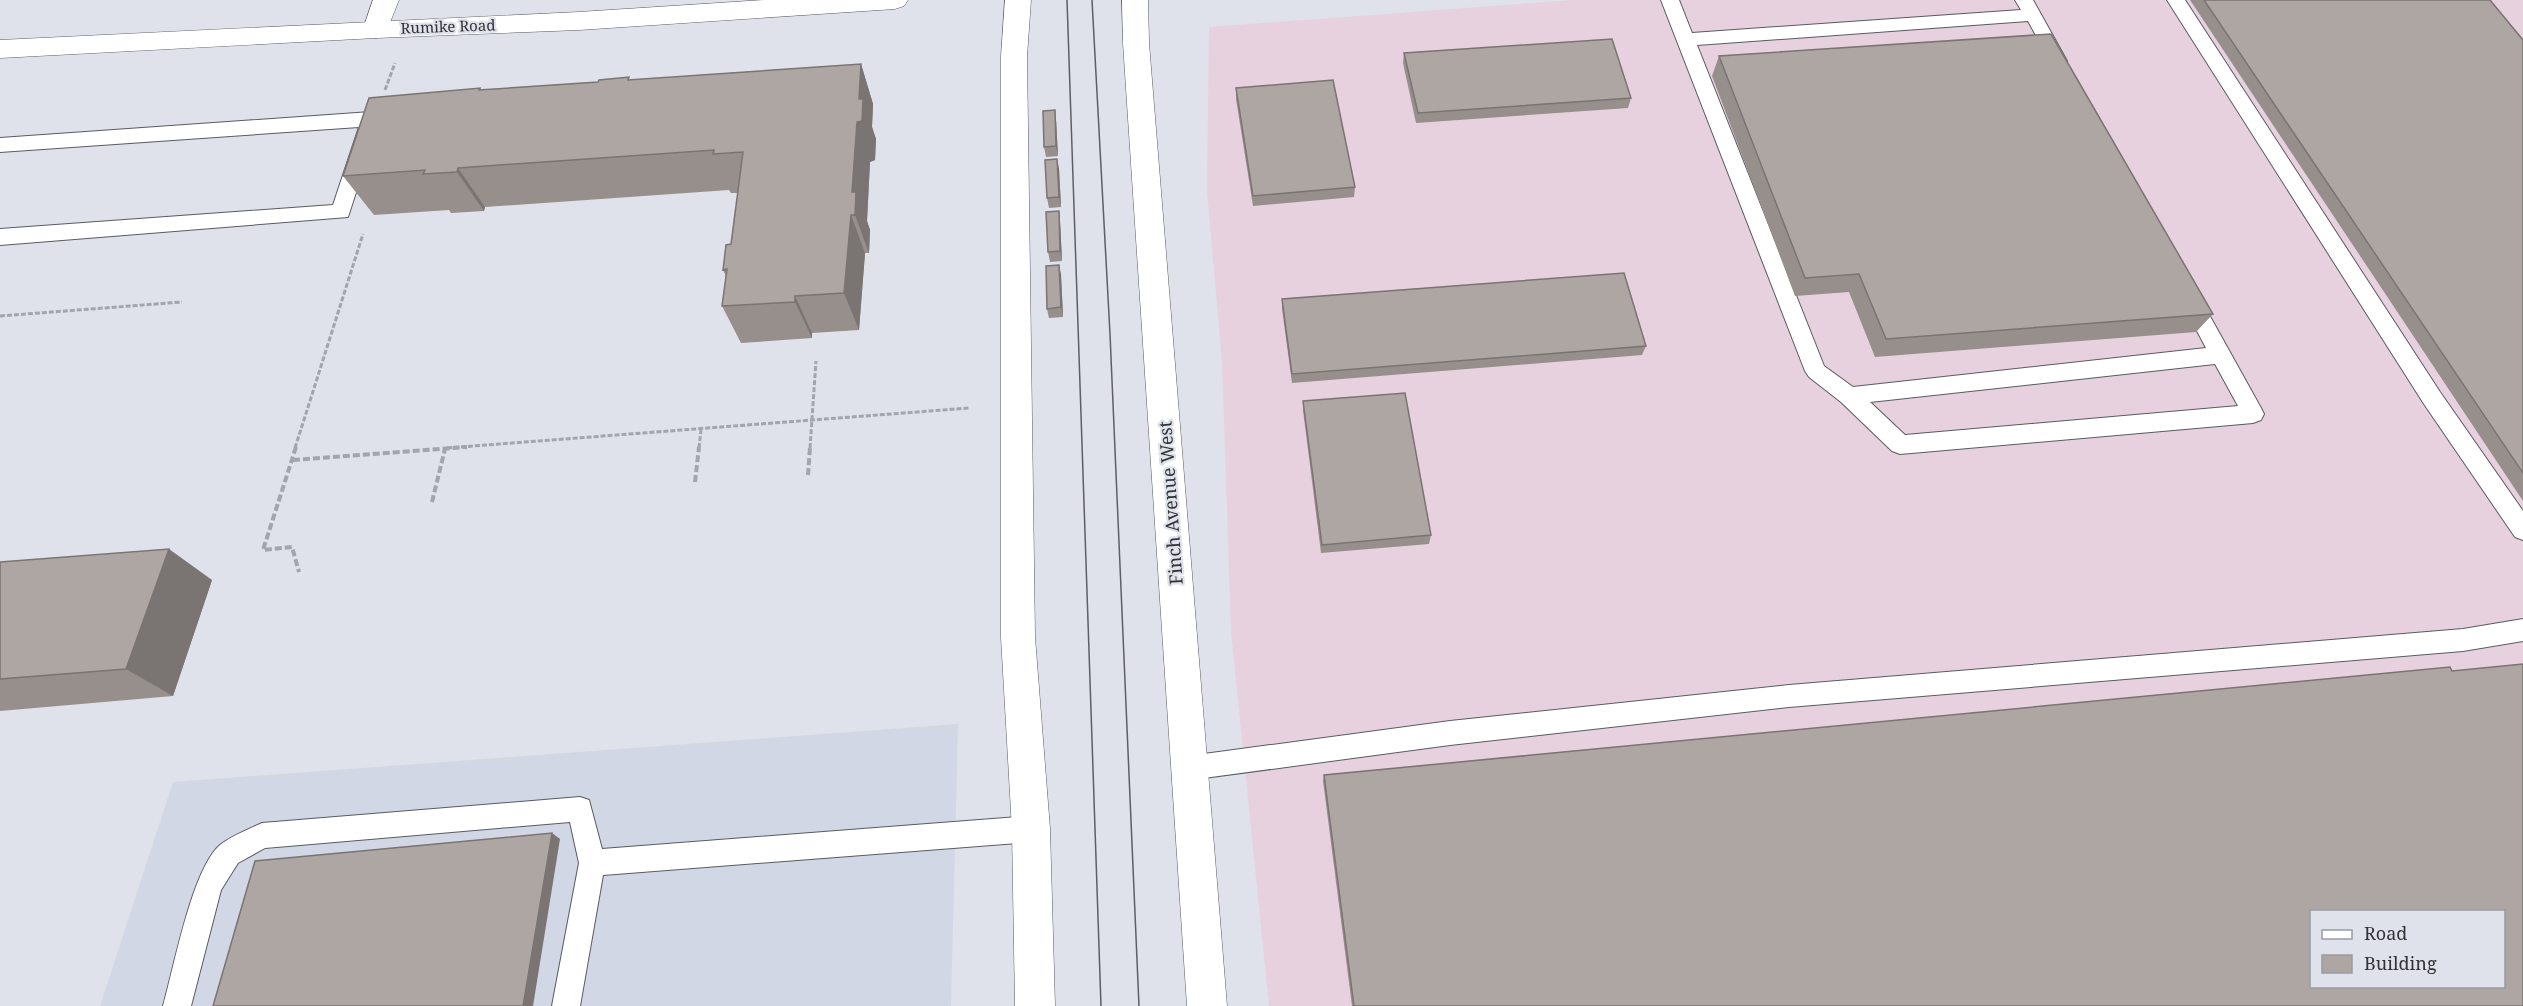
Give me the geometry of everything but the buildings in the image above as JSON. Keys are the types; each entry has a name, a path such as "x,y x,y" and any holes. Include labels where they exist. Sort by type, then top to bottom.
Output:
{"main road":[{"path":"376,28 386,0"},
{"name":"Rumike Road","path":"0,49 376,28 579,21 729,5 895,0"},
{"path":"1018,0 1014,56 1018,637 1031,829 1035,1006"},
{"name":"Finch Avenue West","path":"1136,0 1136,43 1207,1006"}],"lane":[{"path":"1670,0 1816,371 1850,396 1900,445 2253,414 2181,283"},
{"path":"2176,0 2426,388 2523,530"},
{"path":"1686,40 2029,7 2067,77"},
{"path":"0,145 371,119 341,212 0,237"},
{"path":"1850,396 2221,355"},
{"path":"1189,768 1450,733 1777,697 2463,640 2523,630"},
{"path":"177,1006 209,884 229,854 262,836 580,809 592,863 566,1006"},
{"path":"592,863 1031,829"}],"path":[{"path":"299,572 292,547 263,550 368,219 345,221 341,212"},
{"path":"0,316 182,303"},
{"path":"808,475 816,361"},
{"path":"293,460 969,408"},
{"path":"695,482 701,430"},
{"path":"432,502 445,449"}],"shaded area":[{"path":"1572,0 2523,0 2523,1006 1269,1006 1231,631 1222,362 1207,191 1209,27"},
{"path":"958,724 951,1006 100,1006 173,782"}],"tram line":[{"path":"1067,0 1101,1006"},
{"path":"1092,0 1110,334 1139,1006"}]}
